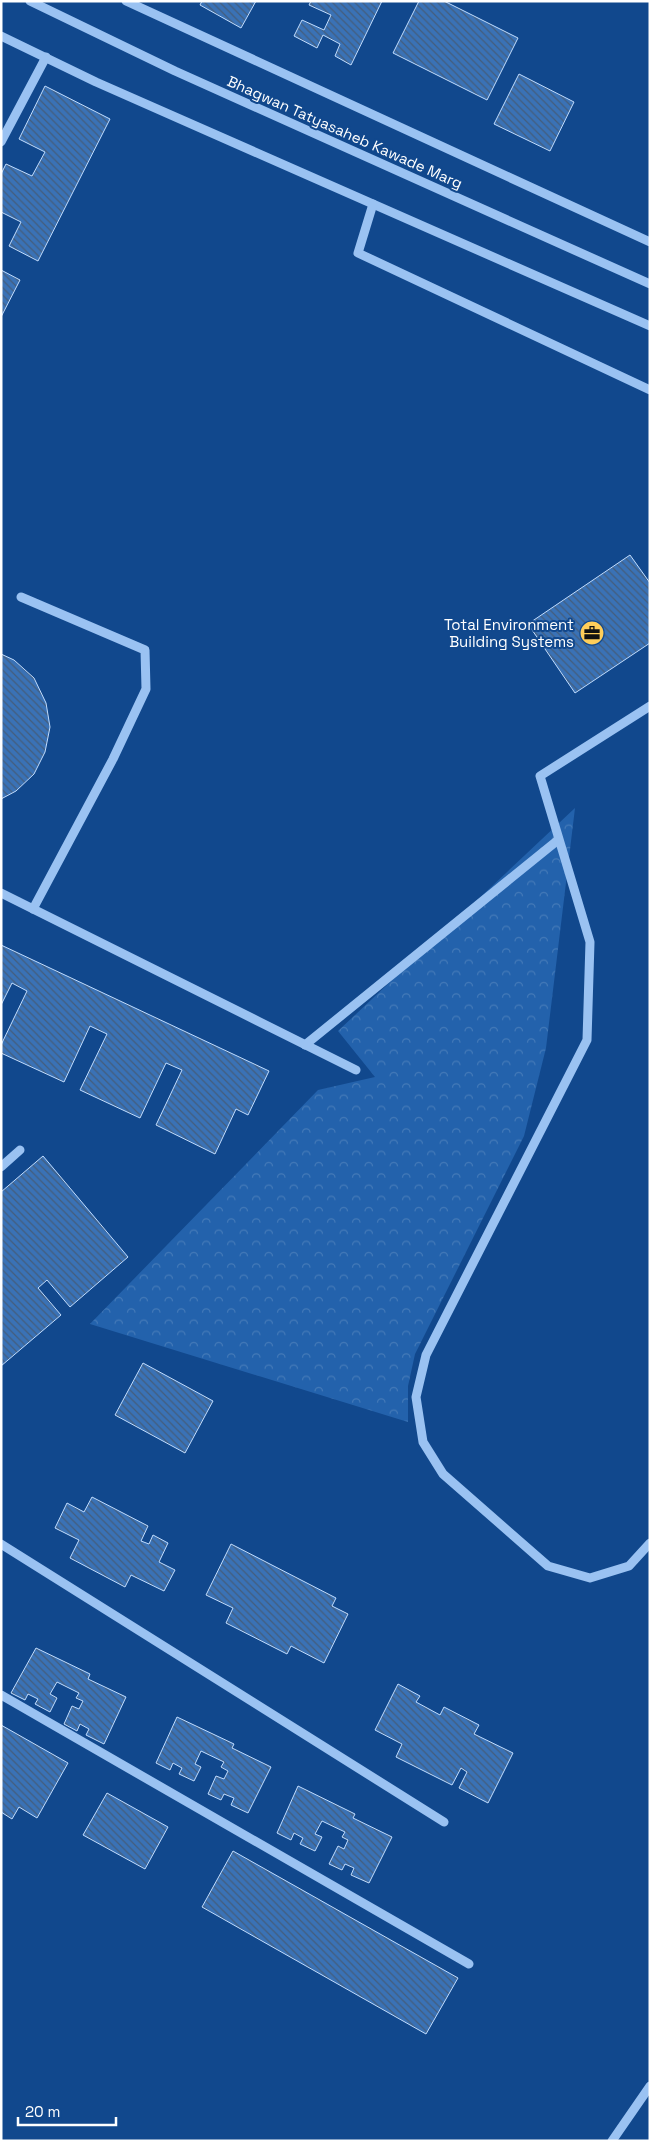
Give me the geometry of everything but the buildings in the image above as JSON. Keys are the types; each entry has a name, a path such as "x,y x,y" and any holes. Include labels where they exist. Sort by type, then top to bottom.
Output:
{"street":[{"name":"Bhagwan Tatyasaheb Kawade Marg","path":"30,1 175,71 650,284"},
{"path":"126,1 650,242"},
{"path":"1,36 96,82 650,326"},
{"path":"1,142 46,57"},
{"path":"374,204 358,253 650,390"},
{"path":"21,597 145,650 146,688 113,759 33,909"},
{"path":"650,706 540,776 590,942 587,1040 426,1355 416,1397 423,1442 443,1474 548,1566 590,1578 629,1566 650,1543"},
{"path":"305,1044 558,840"},
{"path":"1,893 356,1070"},
{"path":"1,1167 20,1150"},
{"path":"1,1544 444,1822"},
{"path":"1,1695 469,1964"},
{"path":"612,2141 650,2086"}],"green space":[{"path":"575,808 546,1048 524,1136 415,1354 408,1386 408,1422 90,1324 318,1090 375,1077 338,1031"}],"place":[{"name":"Total Environment Building Systems","path":"592,633"}]}
